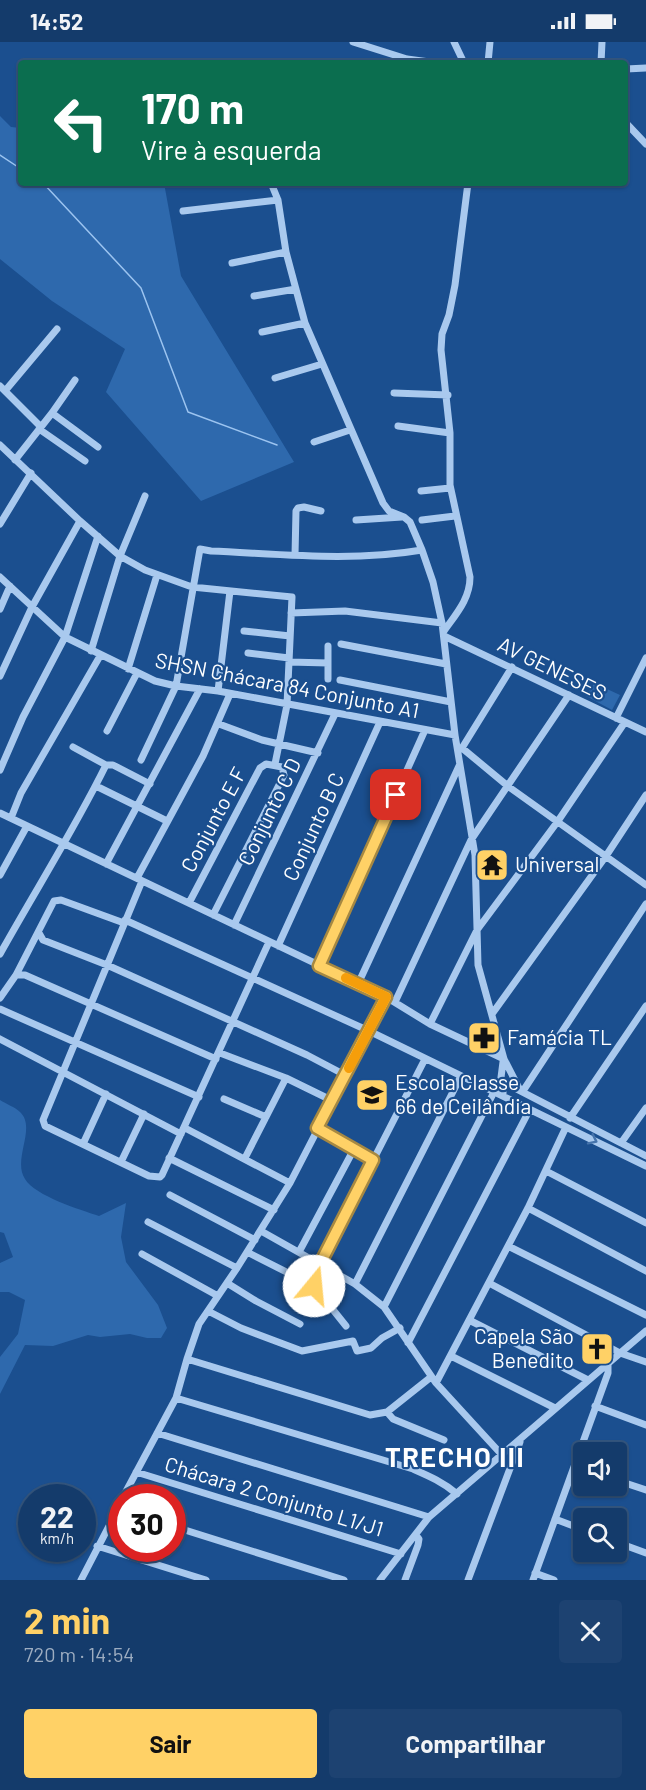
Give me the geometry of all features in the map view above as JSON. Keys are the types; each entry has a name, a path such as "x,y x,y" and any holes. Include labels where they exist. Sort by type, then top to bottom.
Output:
{"street":[{"path":"352,42 396,57 416,60"},
{"path":"454,42 463,60"},
{"path":"488,60 490,42"},
{"path":"601,60 602,42"},
{"path":"628,69 646,68"},
{"path":"628,125 646,144"},
{"path":"272,186 278,200 286,252 305,322 322,364 383,503 389,511 410,522 422,550 444,630 455,735 460,748 460,764 476,870 478,965 504,1059 521,1090"},
{"path":"444,630 465,600 470,588 470,578 450,488 448,395 441,339 455,285 468,186"},
{"path":"183,211 278,200"},
{"path":"232,263 286,252"},
{"path":"254,296 296,289"},
{"path":"262,332 305,322"},
{"path":"57,329 3,389 40,428 85,461"},
{"path":"275,378 322,364"},
{"path":"15,460 75,380"},
{"path":"394,393 448,395"},
{"path":"52,413 98,447"},
{"path":"398,426 450,433"},
{"path":"314,442 350,430"},
{"path":"0,446 120,556 157,575 192,587 292,597 287,705 275,765 282,767 284,775 213,915"},
{"path":"0,524 31,473"},
{"path":"422,491 450,488"},
{"path":"91,651 120,556 145,496"},
{"path":"295,555 296,511 304,507 321,511"},
{"path":"422,520 455,516"},
{"path":"356,520 404,517"},
{"path":"0,676 32,607 80,521"},
{"path":"0,770 23,717 65,637 98,536"},
{"path":"141,760 176,686 200,549 352,557 422,550"},
{"path":"128,669 157,575"},
{"name":"SHSN Chácara 84 Conjunto A1","path":"0,577 65,637 155,681 455,735"},
{"path":"0,609 10,586"},
{"path":"218,691 230,591"},
{"name":"AV GENESES","path":"291,613 345,611 444,630 512,667 646,732"},
{"path":"244,631 290,636"},
{"path":"340,644 446,664"},
{"path":"328,646 328,679"},
{"path":"248,653 289,660 328,663"},
{"path":"11,818 21,793 100,656"},
{"path":"616,718 646,658"},
{"path":"460,748 512,667"},
{"path":"107,731 137,673"},
{"path":"340,680 451,702"},
{"path":"106,864 200,689"},
{"path":"230,694 219,724 140,880 43,1120 45,1126 149,1176 160,1177 269,942"},
{"path":"395,1002 471,840 509,787 569,695"},
{"name":"Conjunto C D","path":"234,925 335,714"},
{"name":"Conjunto B C","path":"278,946 380,722"},
{"path":"430,1024 477,930 558,821 625,722"},
{"path":"219,724 250,736 318,753"},
{"path":"319,966 425,730"},
{"path":"73,747 106,765 113,765 150,784"},
{"path":"460,748 509,787 646,885"},
{"path":"358,984 460,764"},
{"path":"0,954 65,844 106,765"},
{"name":"Conjunto E F","path":"189,903 258,771 263,765 275,765"},
{"path":"96,786 168,821"},
{"path":"492,1014 606,856 646,795"},
{"path":"0,813 386,997 430,1024 504,1059"},
{"path":"0,875 27,826"},
{"path":"0,998 16,975 56,900 124,922 252,976 499,1093 646,1166"},
{"path":"521,1090 646,904"},
{"path":"39,933 43,940 107,965 308,1055 345,1075"},
{"path":"16,975 25,975 218,1056 286,1078 331,1100"},
{"path":"130,1484 176,1398 189,1348 199,1324 261,1232 290,1183 386,997"},
{"path":"570,1118 646,1006"},
{"path":"0,1009 199,1096"},
{"path":"0,1039 144,1114 245,1158 290,1183"},
{"path":"314,1286 373,1160 425,1059"},
{"path":"499,1093 504,1059"},
{"path":"355,1284 461,1076"},
{"path":"245,1158 286,1078"},
{"path":"384,1307 499,1093 507,1083 646,1156"},
{"path":"83,1144 106,1094"},
{"path":"224,1099 267,1117"},
{"path":"408,1343 530,1108"},
{"path":"621,1143 646,1108"},
{"path":"121,1162 144,1114"},
{"path":"187,1359 370,1415 381,1415 387,1412 433,1380 451,1356 528,1208 566,1126"},
{"path":"317,1128 373,1160"},
{"path":"299,1252 354,1149"},
{"path":"169,1158 274,1210"},
{"path":"546,1171 646,1223"},
{"path":"170,1195 255,1240"},
{"path":"528,1208 646,1271"},
{"path":"148,1222 237,1269"},
{"path":"261,1232 355,1284 384,1307 433,1380 502,1455"},
{"path":"508,1246 646,1315"},
{"path":"247,1252 314,1286 346,1326"},
{"path":"142,1254 218,1296"},
{"path":"227,1283 256,1302 300,1324"},
{"path":"489,1283 620,1353 646,1362"},
{"path":"208,1311 241,1328 302,1351 353,1341 357,1351 371,1348 382,1338 400,1328"},
{"path":"470,1320 588,1380"},
{"path":"380,1580 429,1517 646,1331"},
{"path":"451,1356 555,1408"},
{"path":"582,1442 608,1373 608,1363"},
{"path":"176,1398 413,1469 433,1477 457,1494"},
{"path":"595,1406 646,1425"},
{"path":"387,1412 393,1419 444,1440"},
{"path":"157,1433 429,1517"},
{"path":"468,1580 520,1441"},
{"path":"554,1580 534,1576 573,1468"},
{"name":"Chácara 2 Conjunto L1/J1","path":"136,1472 401,1554"},
{"path":"627,1484 646,1490"},
{"path":"555,1519 573,1526"},
{"path":"81,1580 108,1528"},
{"path":"186,1530 344,1580"},
{"path":"405,1580 418,1545 419,1539 416,1535"},
{"path":"97,1546 206,1580"},
{"path":"627,1546 646,1553"}],"shaded area":[{"path":"0,116 11,127 18,128 18,186 165,186 181,276 294,462 201,501 106,392 125,349 52,301 0,259"},
{"path":"594,683 620,695 612,710 586,696"},
{"path":"0,1100 18,1110 25,1119 26,1135 21,1162 25,1179 30,1185 59,1202 99,1216 126,1203 121,1237 126,1262 158,1305 167,1328 161,1338 130,1334 100,1337 88,1335 53,1346 25,1345 0,1394 0,1357 18,1334 25,1300 9,1292 0,1292 0,1263 13,1257 4,1233 0,1232"}],"waterway":[{"path":"0,155 18,167"},
{"path":"46,186 141,288 188,412 277,445"}],"slow traffic":[{"path":"346,978 386,997 349,1068"}],"place":[{"name":"Universal","path":"492,865"},
{"name":"Famácia TL","path":"484,1038"},
{"name":"Escola Classe 66 de Ceilândia","path":"372,1095"},
{"name":"Capela São Benedito","path":"597,1349"}],"district":[{"name":"TRECHO III","path":"455,1458"}],"route":[{"path":"314,1286 326,1268 320,1264 373,1160 317,1128 386,997 319,966 396,795"}]}
